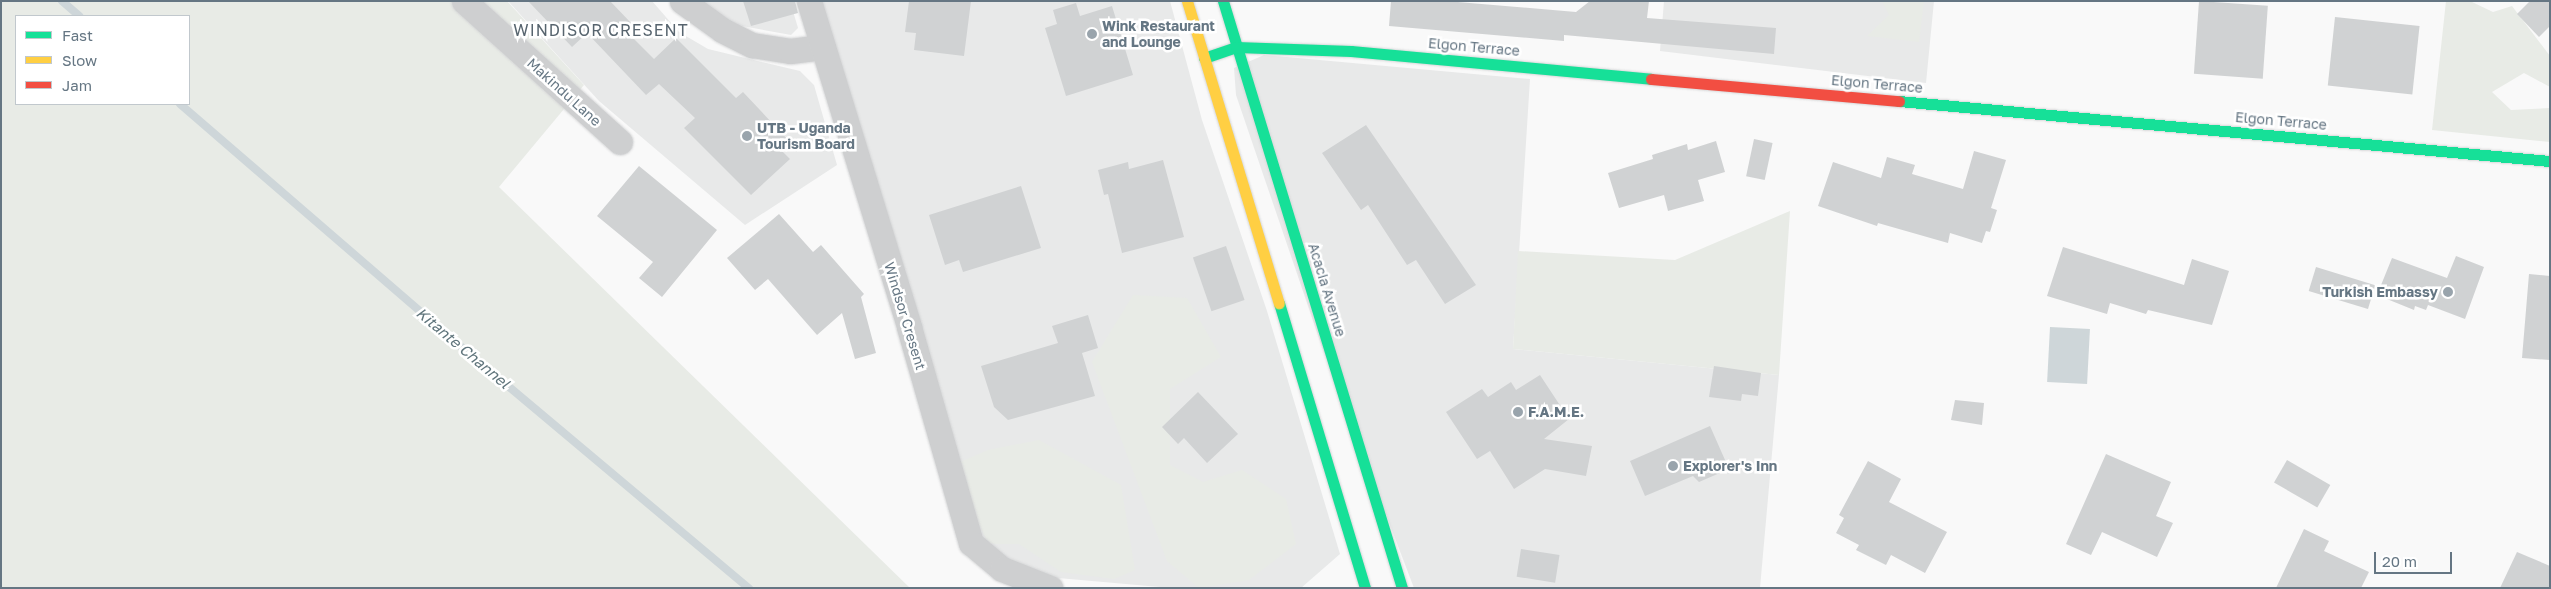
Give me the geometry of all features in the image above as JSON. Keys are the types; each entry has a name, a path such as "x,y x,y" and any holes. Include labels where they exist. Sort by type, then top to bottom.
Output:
{"street":[{"name":"Makindu Lane","path":"464,1 620,142"},
{"path":"682,1 722,30 752,45 790,51 823,47"},
{"name":"Windsor Cresent","path":"809,1 909,327 970,544 1002,569 1050,588"},
{"path":"1187,1 1365,588"},
{"name":"Acacia Avenue","path":"1223,1 1402,588"},
{"name":"Elgon Terrace","path":"1204,58 1236,47 1351,52 2550,161"}],"shaded area":[{"path":"1,1 508,2 584,85 499,187 910,588 1,588"},
{"path":"508,1 652,1 679,32 708,49 800,71 814,85 837,165 745,225 599,101"},
{"path":"693,1 790,1 798,28 791,35 737,25"},
{"path":"820,1 1170,1 1202,120 1267,311 1340,554 1301,588 1171,588 1058,578 1017,567 997,554 970,520"},
{"path":"1664,1 1934,1 1926,83 1660,51"},
{"path":"1882,1 1924,1 1919,42 1867,36 1889,15"},
{"path":"2446,1 2470,1 2493,12 2512,6 2550,56 2550,87 2524,73 2492,92 2511,110 2550,108 2550,142 2432,130"},
{"path":"1264,55 1530,79 1513,349 1779,375 1760,588 1414,588 1321,344 1236,95 1234,68"},
{"path":"1790,211 1779,375 1513,349 1518,251 1675,260"},
{"path":"1133,295 1187,298 1221,357 1170,389 1170,465 1203,482 1242,470 1286,499 1296,544 1249,580 1199,588 1167,561 1092,362"},
{"path":"2050,327 2090,329 2087,384 2047,382"},
{"path":"1039,440 1121,485 1135,570 1114,579 1061,572 1019,544 988,544 953,465 988,450"}],"building":[{"path":"528,1 610,1 633,25 626,31 654,59 676,38 736,98 743,92 789,141 780,149 790,159 751,195 684,128 695,118 659,84 646,95 587,33 572,47"},
{"path":"743,1 795,1 798,13 751,26"},
{"path":"909,1 971,1 964,56 914,50 916,33 905,32"},
{"path":"1391,1 1446,1 1576,12 1590,1 1649,1 1647,18 1776,28 1774,54 1564,35 1564,41 1389,26"},
{"path":"2199,1 2268,6 2263,79 2194,74"},
{"path":"2530,1 2550,1 2550,26 2539,37 2517,14"},
{"path":"1076,3 1080,16 1112,6 1133,75 1066,96 1045,28 1057,24 1053,10"},
{"path":"2335,17 2420,26 2412,95 2328,86"},
{"path":"1366,125 1476,285 1445,304 1416,260 1407,265 1368,205 1361,210 1322,153"},
{"path":"1754,139 1773,143 1765,180 1746,176"},
{"path":"1716,141 1725,172 1698,180 1704,201 1668,211 1664,195 1619,208 1608,173 1653,159 1652,155 1687,144 1688,150"},
{"path":"1974,151 2006,160 1991,208 1997,210 1990,232 1986,231 1982,243 1950,233 1948,243 1878,223 1877,226 1818,206 1833,162 1881,178 1887,157 1915,165 1912,174 1963,189"},
{"path":"1163,160 1184,237 1122,253 1108,194 1104,195 1098,170 1128,162 1129,169"},
{"path":"639,166 717,230 662,297 639,278 653,262 597,216"},
{"path":"1021,186 1041,248 963,272 959,260 945,265 929,215"},
{"path":"779,214 813,252 821,245 864,294 861,297 876,353 855,359 842,313 817,335 768,279 755,290 727,258"},
{"path":"1226,246 1245,300 1211,311 1193,257"},
{"path":"2063,247 2184,285 2192,259 2229,271 2212,325 2148,310 2146,314 2110,303 2107,314 2047,296"},
{"path":"2456,256 2484,267 2465,319 2428,305 2426,310 2415,306 2414,310 2377,295 2392,258 2447,278"},
{"path":"2316,267 2375,285 2368,309 2309,291"},
{"path":"2529,274 2550,276 2550,360 2522,358"},
{"path":"1088,315 1098,348 1082,353 1095,396 1008,420 994,407 981,366 1058,343 1052,326"},
{"path":"1714,366 1761,373 1758,396 1742,394 1741,401 1709,397"},
{"path":"1540,375 1569,419 1544,439 1592,446 1586,476 1545,469 1514,489 1490,451 1477,459 1446,412 1482,389 1488,397 1511,382 1516,390"},
{"path":"1198,392 1238,434 1207,463 1184,438 1178,444 1162,427"},
{"path":"1955,400 1984,403 1982,425 1951,420"},
{"path":"1710,426 1729,469 1699,482 1693,476 1645,496 1630,461"},
{"path":"2106,454 2171,482 2156,516 2173,523 2157,557 2102,532 2091,555 2066,544"},
{"path":"2287,460 2330,485 2317,508 2274,483"},
{"path":"1868,461 1901,479 1889,502 1947,532 1925,573 1891,555 1886,565 1856,550 1859,545 1836,533 1844,518 1839,515"},
{"path":"2304,529 2329,541 2324,551 2369,572 2361,588 2276,588"},
{"path":"1521,549 1560,555 1555,583 1517,577"},
{"path":"2517,552 2550,566 2550,588 2500,588"}],"waterway":[{"name":"Kitante Channel","path":"62,1 78,15"},
{"name":"Kitante Channel","path":"181,105 465,350 749,588"}],"traffic: fast":[{"path":"1223,1 1402,588"},
{"path":"1204,58 1236,47 1351,51 1651,79"},
{"path":"1899,101 2550,161"},
{"path":"1279,303 1365,588"}],"traffic: slow":[{"path":"1187,1 1279,303"}],"traffic: jam":[{"path":"1651,79 1899,101"}],"place":[{"name":"Wink Restaurant and Lounge","path":"1092,34"},
{"name":"UTB - Uganda Tourism Board","path":"747,136"},
{"name":"Turkish Embassy","path":"2448,292"},
{"name":"F.A.M.E.","path":"1518,412"},
{"name":"Explorer's Inn","path":"1673,466"}],"district":[{"name":"WINDISOR CRESENT","path":"601,30"}]}
